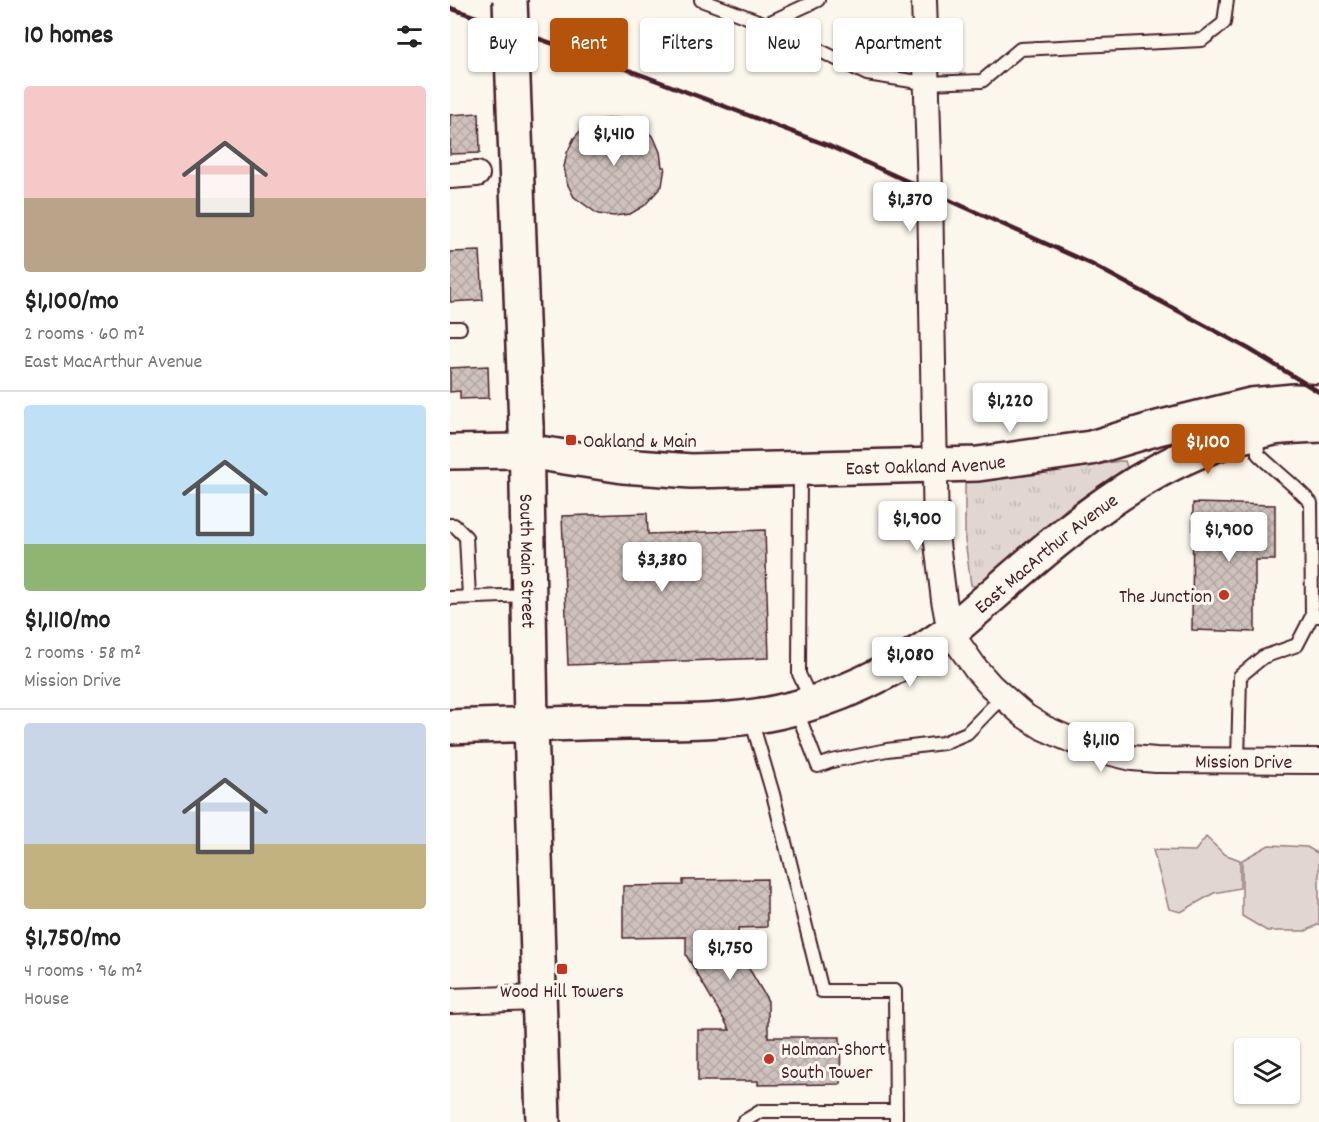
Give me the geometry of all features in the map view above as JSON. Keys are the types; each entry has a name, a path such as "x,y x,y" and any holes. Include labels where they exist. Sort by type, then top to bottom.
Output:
{"main road":[{"name":"South Main Street","path":"510,0 526,438 531,724 543,1122"},
{"name":"East Oakland Avenue","path":"450,452 526,438 623,466 691,471 978,464 1091,448 1251,405 1294,401 1319,402"},
{"name":"East MacArthur Avenue","path":"450,727 707,721 750,717 804,705 840,693 894,667 950,632 1092,512 1121,491 1186,457 1220,443 1274,428 1319,424"}],"street":[{"name":"Mission Drive","path":"924,0 936,535 950,632 976,669 1025,716 1076,743 1109,753 1156,760 1319,762"},
{"path":"450,176 477,174"},
{"path":"450,1001 538,998"}],"lane":[{"path":"701,0 750,18"},
{"path":"779,18 818,0"},
{"path":"821,51 867,74 925,83 982,81 1020,49 1202,40 1224,23 1227,0"},
{"path":"1238,761 1240,676 1263,657 1297,645 1316,616 1311,503 1258,454 1257,433"},
{"path":"800,469 799,674 818,766 887,750 943,744 967,733 1003,696"},
{"path":"450,525 454,525 466,537 469,597"},
{"path":"450,598 529,595"},
{"path":"743,1122 761,1111 896,1117 895,991 822,991 773,794 750,717"}],"green space":[{"path":"1125,461 1127,467 1067,508 978,588 971,585 965,540 965,482 1039,474"},
{"path":"1206,837 1224,854 1240,860 1240,888 1214,893 1181,912 1169,909 1153,850 1195,851"},
{"path":"1269,845 1307,847 1319,854 1319,924 1306,931 1267,931 1242,916 1242,860"}],"building":[{"path":"479,113 480,153 450,154 450,115"},
{"path":"614,118 630,120 643,127 654,138 660,152 662,167 665,167 662,186 644,206 630,214 614,216 598,214 574,197 567,183 564,167 574,138 584,127 599,120"},
{"path":"480,251 483,300 450,302 450,252"},
{"path":"488,366 489,398 460,399 460,391 450,392 450,368"},
{"name":"The Junction","path":"1193,503 1275,505 1275,560 1255,560 1255,632 1192,630"},
{"path":"647,513 648,534 765,530 769,658 568,665 562,516"},
{"path":"767,879 767,927 738,928 739,951 768,1001 768,1037 840,1037 841,1084 758,1085 758,1081 698,1081 698,1030 730,1030 686,955 686,937 623,938 623,886 683,885 683,880"}],"railway":[{"path":"450,8 626,69 827,145 1091,264 1249,349 1319,392"}],"place":[{"name":"Oakland & Main","path":"571,440"},
{"name":"The Junction","path":"1224,595"},
{"name":"Wood Hill Towers","path":"562,969"},
{"name":"Holman-Short South Tower","path":"769,1059"}]}
